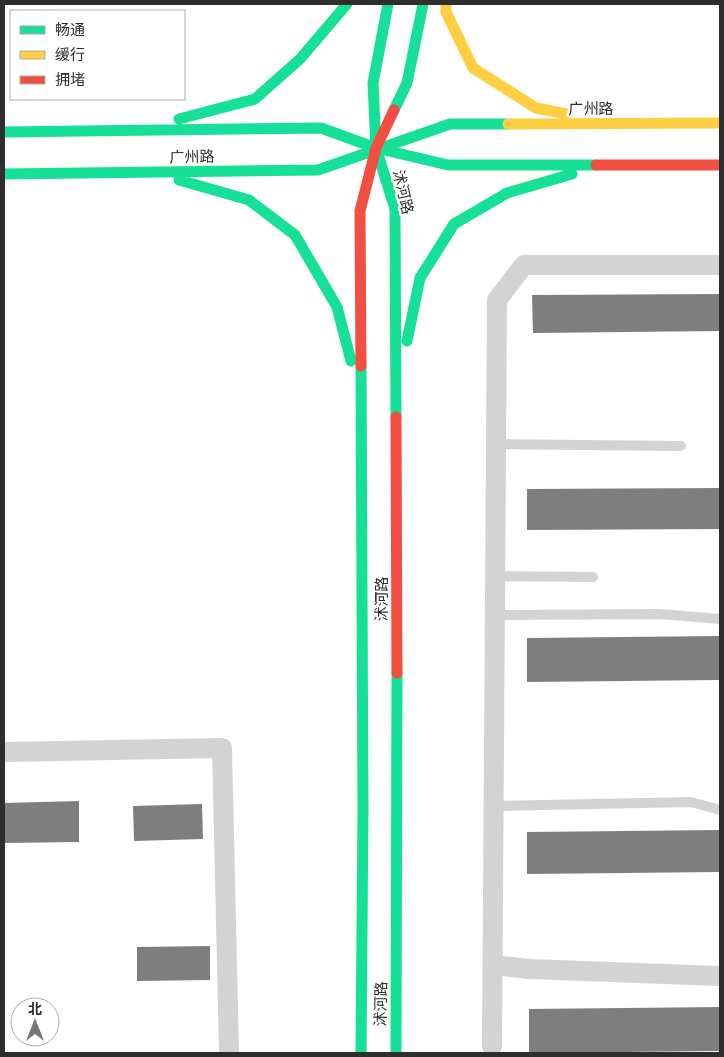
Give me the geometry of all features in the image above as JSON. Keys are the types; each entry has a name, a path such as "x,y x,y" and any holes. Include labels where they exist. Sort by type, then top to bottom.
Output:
{"main road":[{"path":"141,130 255,99 300,59 347,4"},
{"name":"沭河路","path":"388,4 373,83 376,148 395,209 398,820 396,1053"},
{"name":"沭河路","path":"361,1053 363,820 360,210 376,148 407,83 423,4"},
{"path":"446,4 446,12 473,68 536,108 617,124"},
{"name":"广州路","path":"4,174 318,170 376,148 450,124 720,124"},
{"name":"广州路","path":"4,132 321,128 376,148 448,165 720,165"},
{"path":"396,396 420,278 454,224 507,193 602,165"},
{"path":"148,172 249,200 295,235 337,307 361,405"}],"street":[{"path":"492,1046 497,300 524,265 720,265"},
{"path":"4,752 222,748 229,1053"},
{"path":"493,965 529,969 720,976"}],"lane":[{"path":"496,444 681,446"},
{"path":"495,576 593,577"},
{"path":"495,615 659,614 720,619"},
{"path":"494,806 691,802 720,810"}],"building":[{"path":"720,294 720,331 533,333 532,295"},
{"path":"720,488 720,529 527,530 527,489"},
{"path":"720,636 720,680 527,682 527,638"},
{"path":"79,801 79,842 4,843 4,803"},
{"path":"202,804 203,839 134,841 133,806"},
{"path":"720,830 720,872 527,874 527,832"},
{"path":"210,946 210,980 137,981 137,947"},
{"path":"720,1007 720,1051 529,1053 529,1009"}],"traffic: fast":[{"path":"179,119 255,99 300,59 347,4"},
{"path":"388,4 373,83 376,148 395,209 396,417"},
{"path":"394,110 407,83 423,4"},
{"path":"4,174 318,170 450,124 508,124"},
{"path":"4,132 321,128 376,148 448,165 596,165"},
{"path":"407,341 420,278 454,224 507,193 572,174"},
{"path":"179,180 249,200 295,235 337,307 351,361"},
{"path":"361,366 363,810 361,1053"},
{"path":"396,1053 397,673"}],"traffic: slow":[{"path":"446,4 446,12 473,68 536,108 567,114"},
{"path":"508,124 720,123"}],"traffic: jam":[{"path":"361,366 360,211 376,148 394,110"},
{"path":"596,165 720,165"},
{"path":"396,417 397,673"}]}
